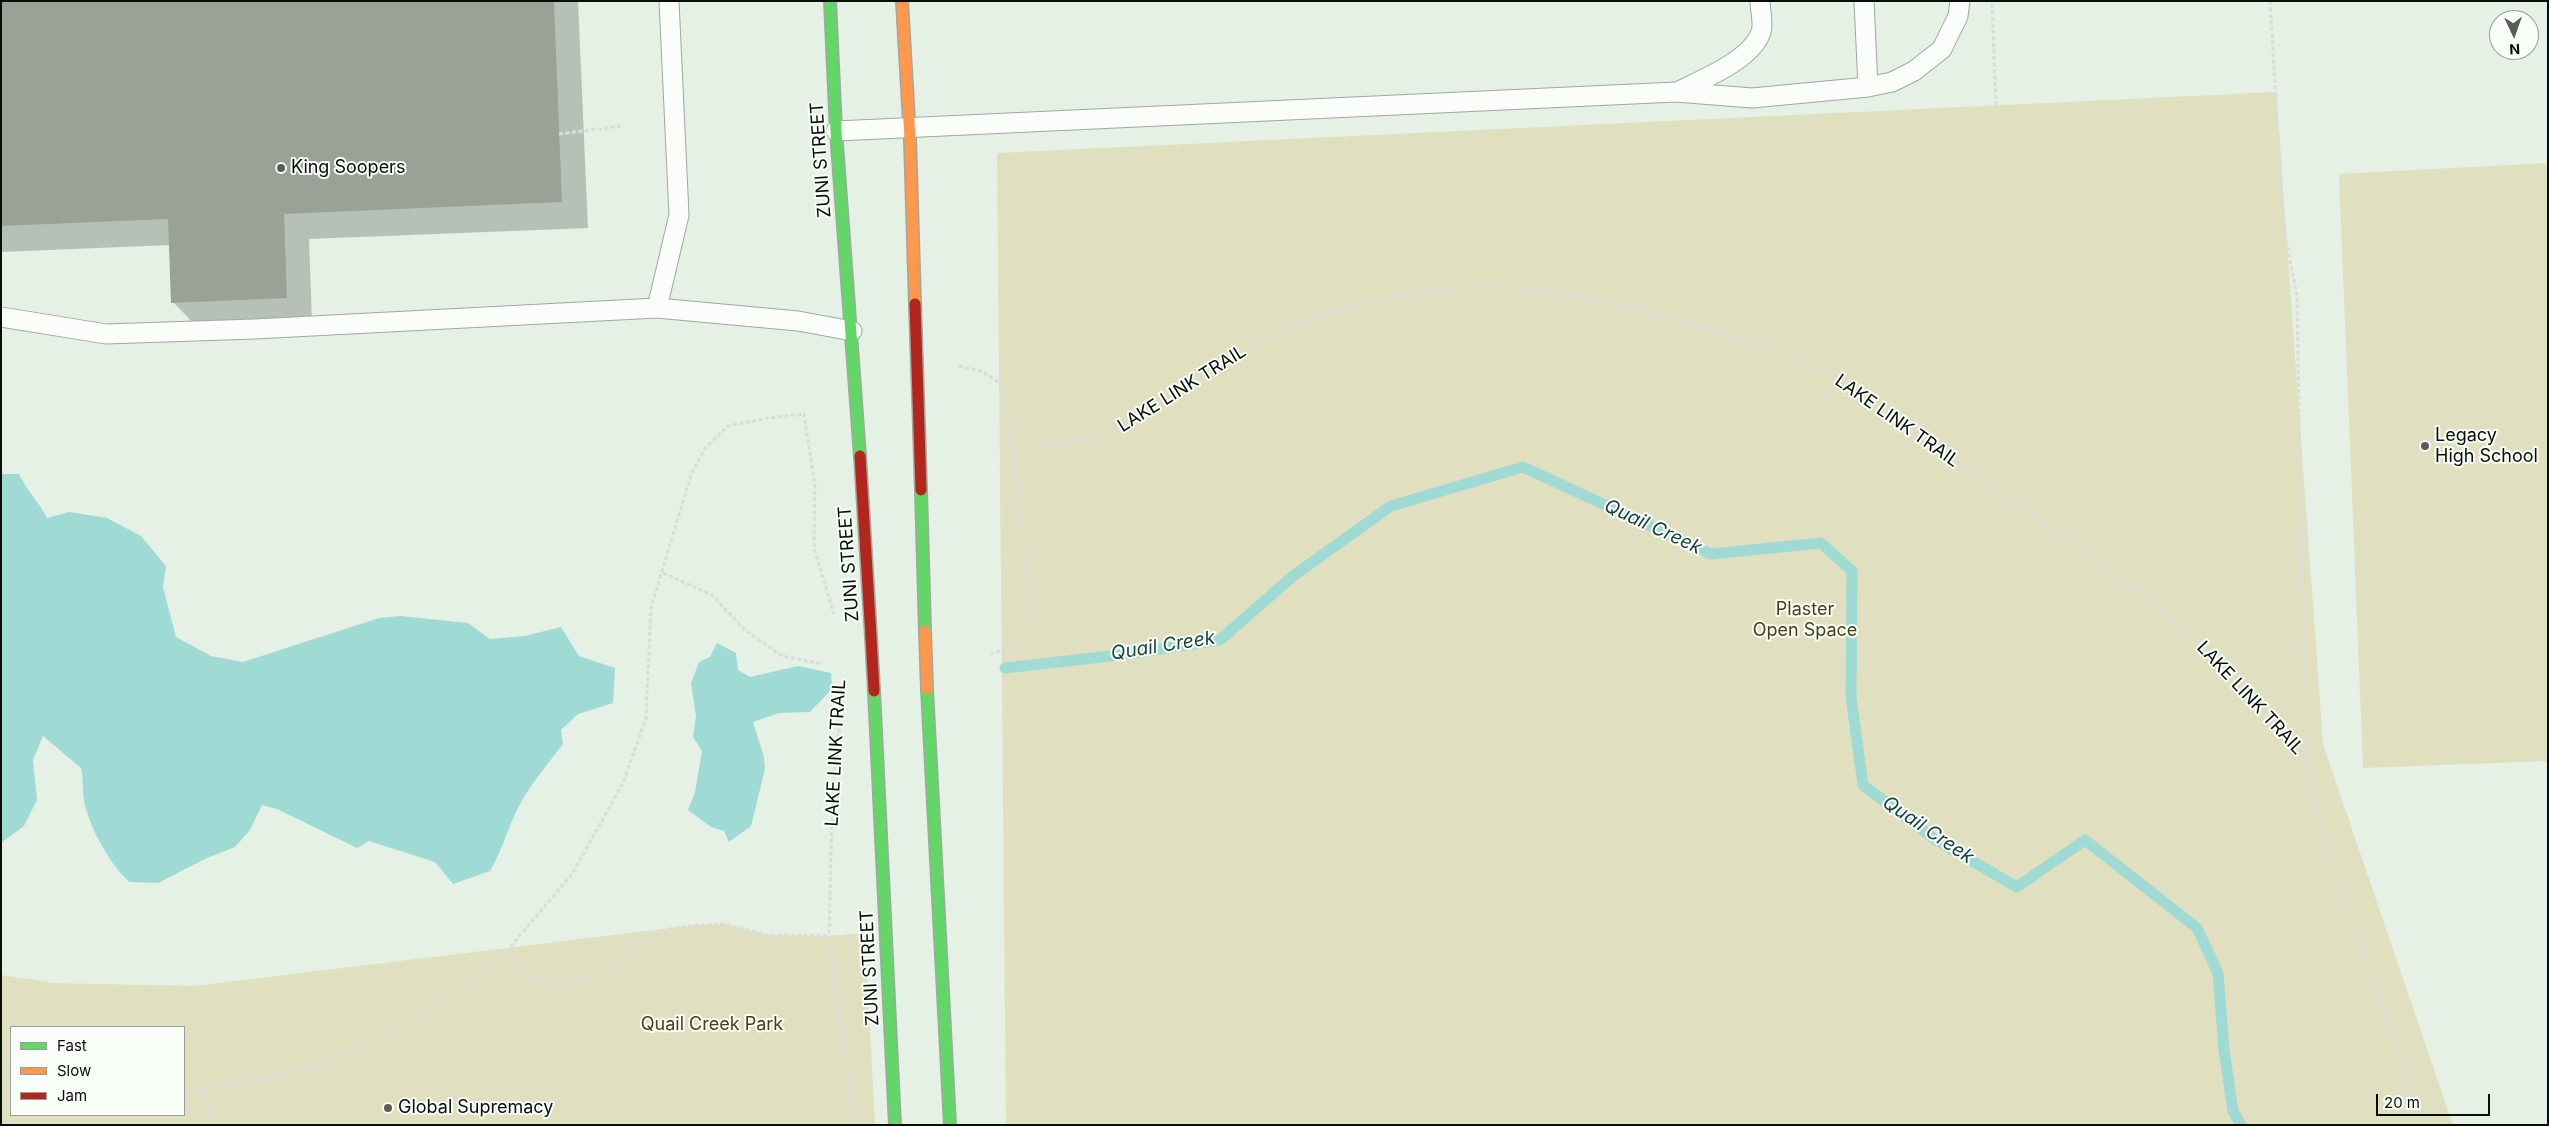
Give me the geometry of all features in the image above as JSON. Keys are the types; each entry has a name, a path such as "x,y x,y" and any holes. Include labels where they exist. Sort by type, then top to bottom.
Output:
{"main road":[{"name":"ZUNI STREET","path":"830,1 836,131 852,332 871,636 895,1125"},
{"path":"902,1 910,127 925,630 950,1125"}],"lane":[{"path":"657,308 679,215 668,1"},
{"path":"1676,92 1722,70 1752,46 1761,32 1760,1"},
{"path":"1864,1 1868,87"},
{"path":"836,131 1676,92 1752,98 1868,87 1892,82 1907,75 1942,49 1958,16 1960,1"},
{"path":"1,317 106,334 254,329 657,308 798,321 852,332"}],"path":[{"path":"1991,1 1996,105"},
{"path":"2270,1 2284,229 2297,296 2305,756"},
{"path":"559,134 621,126"},
{"name":"LAKE LINK TRAIL","path":"1013,450 1098,438 1136,421 1215,365 1259,342 1310,319 1366,302 1424,291 1486,286 1562,293 1641,310 1776,349 1840,379 2102,564 2216,656 2262,705 2281,732 2305,756 2317,813 2333,871 2426,1125"},
{"path":"959,366 981,371 1000,382 1013,450 1031,612 1019,645 991,654"},
{"path":"185,1091 203,1090 267,1079 329,1061 411,1022 506,952 572,874 623,783 646,718 651,607 663,573 692,472 706,447 728,426 768,418 804,414 815,486 814,548 836,621"},
{"path":"663,573 712,595 744,629 782,656 824,664"},
{"name":"LAKE LINK TRAIL","path":"840,716 833,782 829,936 854,1125"},
{"path":"506,952 529,976 550,982 572,981 590,977 607,968 640,941 670,929 687,926 725,924 766,935 829,936"},
{"path":"203,1090 212,1125"}],"green space":[{"name":"Plaster Open Space","path":"2276,92 2323,744 2453,1125 1006,1125 997,153"},
{"path":"2548,163 2548,761 2363,768 2339,174"},
{"name":"Quail Creek Park","path":"725,924 766,935 829,936 865,933 875,1125 1,1125 1,975 54,983 194,986 696,925"}],"water":[{"path":"1,474 19,474 47,518 69,512 107,518 141,536 166,566 163,587 176,637 211,656 243,662 379,618 401,616 468,623 490,639 525,636 561,627 579,656 615,668 613,703 578,714 561,730 563,744 524,797 514,815 490,871 453,884 435,862 369,841 357,848 277,809 262,805 250,830 235,847 207,858 158,883 129,882 108,857 92,827 84,801 81,768 43,736 33,760 37,800 24,826 1,843"},
{"path":"717,643 736,653 738,670 750,677 798,666 831,673 832,689 810,712 779,713 753,722 764,757 765,769 751,826 729,842 724,831 711,827 688,810 695,792 702,751 693,737 696,716 691,683 699,662 710,657"}],"building":[{"name":"King Soopers","path":"1,1 554,1 562,202 284,214 287,298 171,303 168,219 1,226"}],"waterway":[{"name":"Quail Creek","path":"1005,668 1128,654 1220,640 1293,576 1391,506 1523,467 1711,554 1821,543 1852,571 1851,697 1863,785 1936,840 2017,887 2085,840 2197,928 2218,973 2224,1050 2233,1111 2241,1125"}],"traffic: fast":[{"path":"830,1 836,131 860,456"},
{"path":"921,490 925,631"},
{"path":"927,689 950,1125"},
{"path":"874,691 895,1125"}],"traffic: slow":[{"path":"902,1 910,139 915,304"},
{"path":"925,631 927,689"}],"traffic: jam":[{"path":"915,304 921,490"},
{"path":"860,456 871,637"},
{"path":"871,637 874,691"}],"place":[{"name":"King Soopers","path":"281,168"},
{"name":"Legacy High School","path":"2425,446"},
{"name":"Global Supremacy","path":"388,1108"}]}
